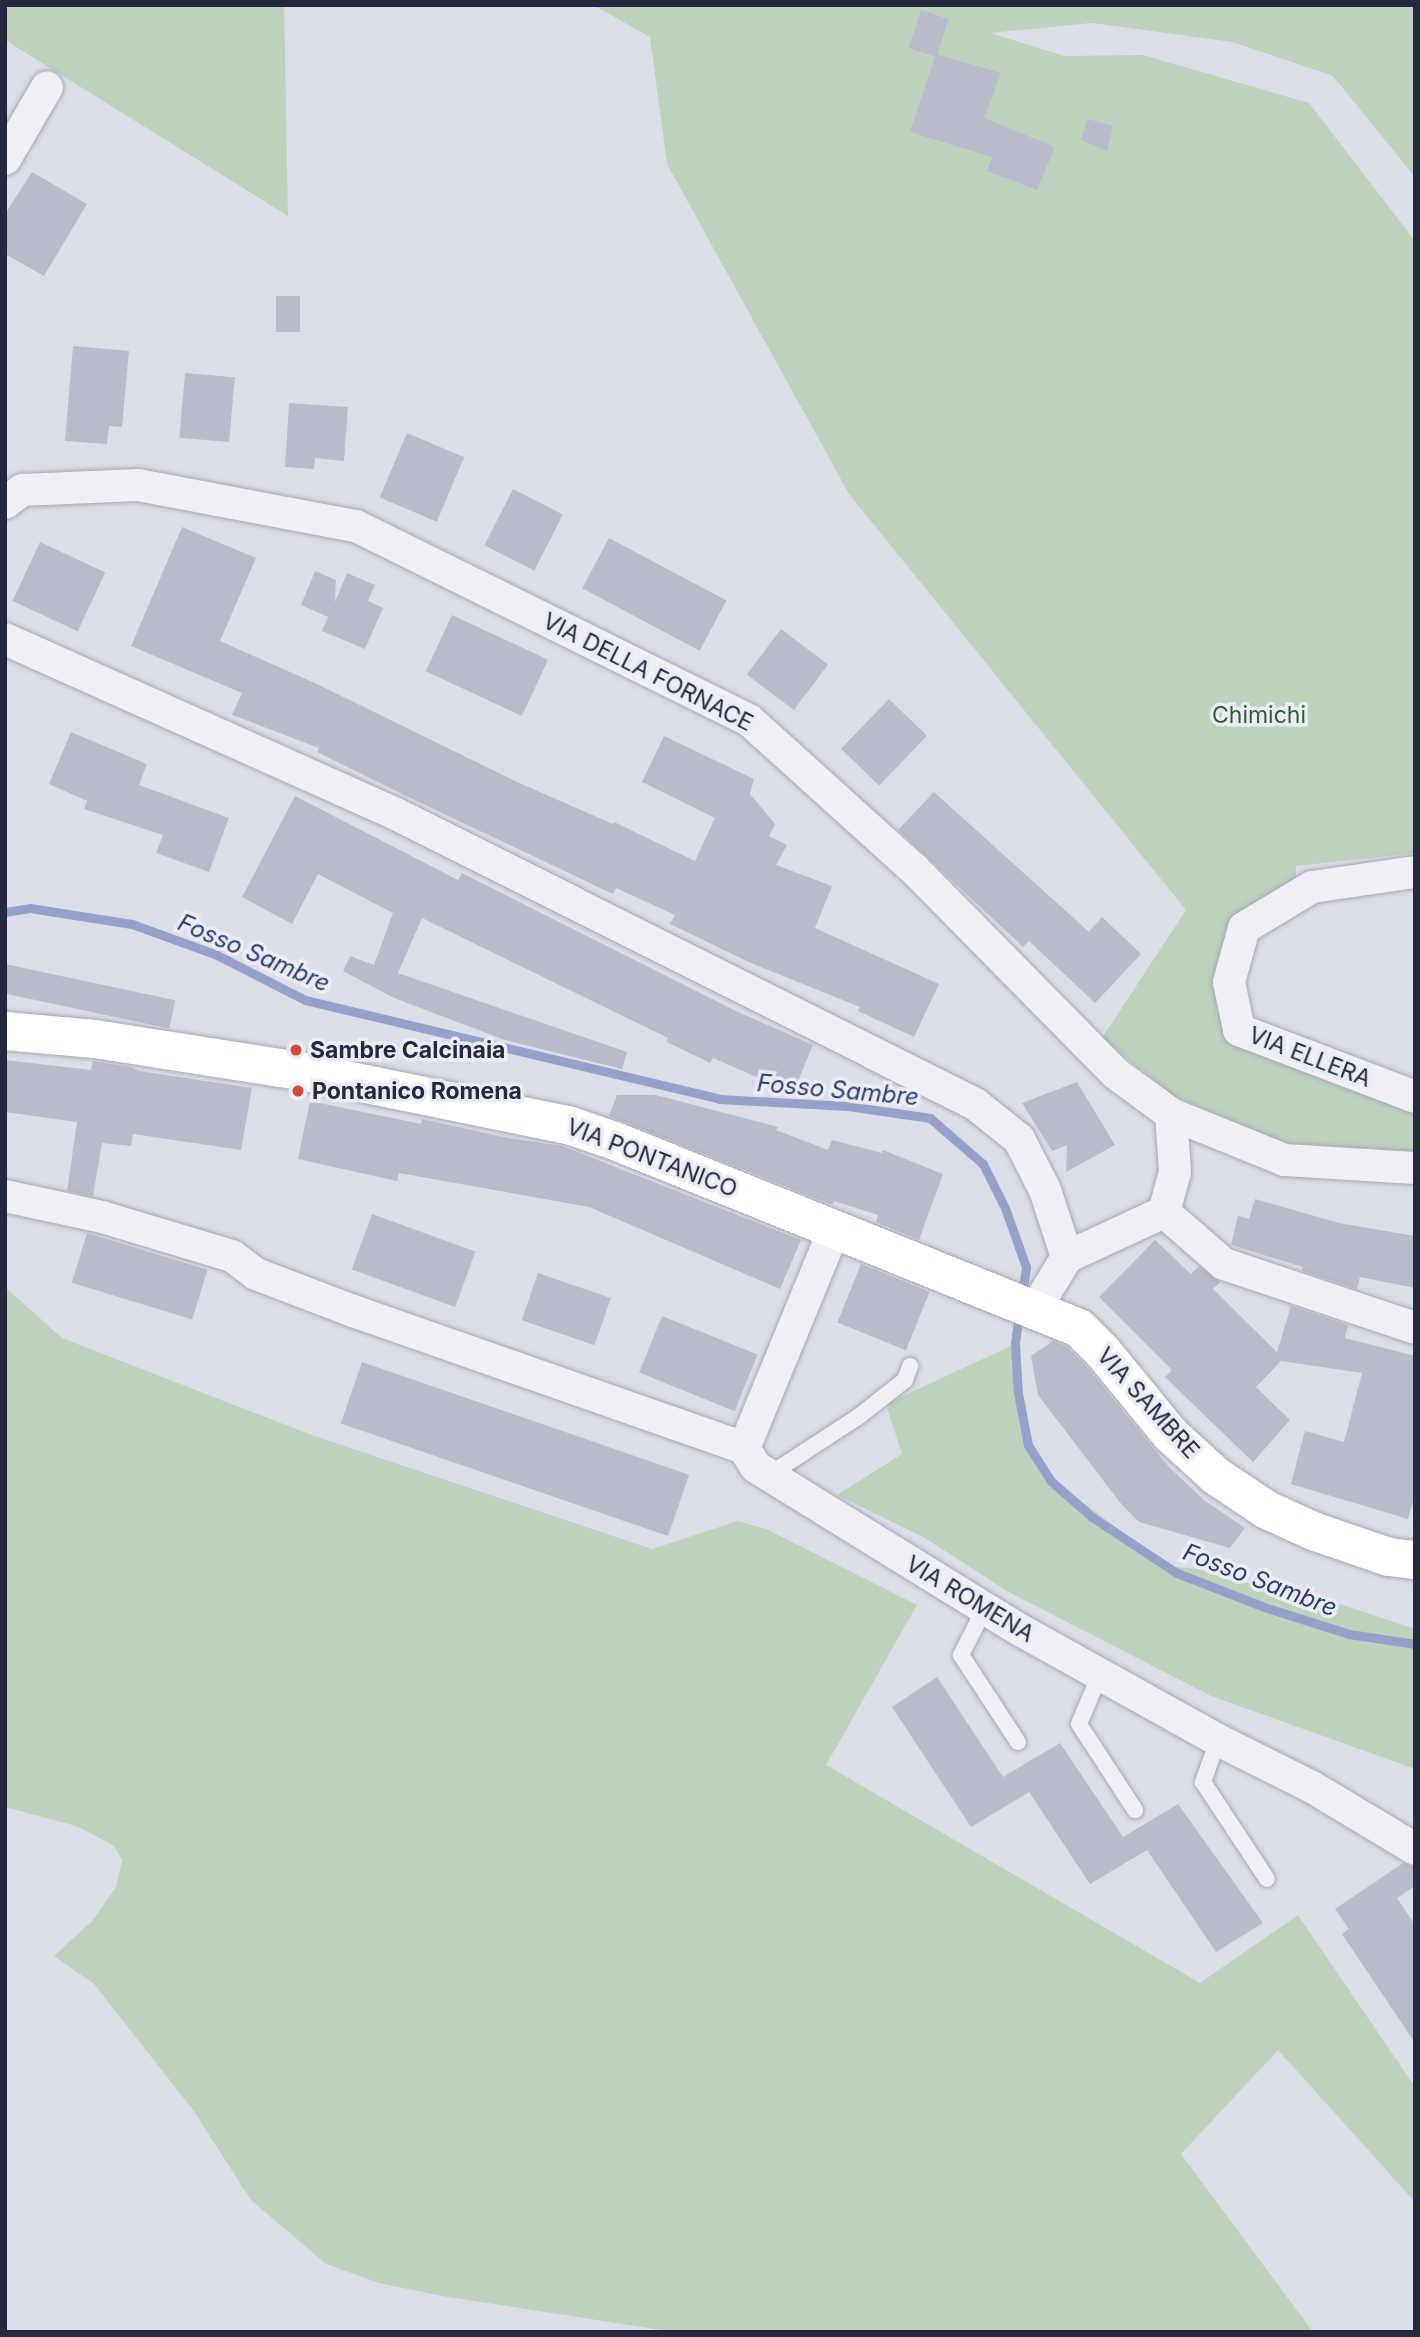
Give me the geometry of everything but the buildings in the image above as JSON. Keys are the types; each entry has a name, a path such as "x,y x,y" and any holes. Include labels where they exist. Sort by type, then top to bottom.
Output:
{"street":[{"path":"5,159 47,87"},
{"name":"VIA DELLA FORNACE","path":"5,503 22,490 138,485 356,526 749,720 914,869 1115,1073 1171,1114"},
{"path":"5,639 396,814 975,1104 1019,1139 1045,1190 1067,1256"},
{"name":"VIA ELLERA","path":"1415,872 1312,887 1300,894 1244,928 1229,982 1239,1030 1415,1097"},
{"name":"VIA PONTANICO","path":"5,1031 95,1039 304,1072 568,1125 955,1277"},
{"path":"1164,1212 1175,1172 1171,1114 1285,1160 1415,1168"},
{"path":"5,1196 102,1217 232,1256 256,1274 353,1311 744,1448 834,1230"},
{"path":"1032,1307 1067,1256 1164,1212"},
{"path":"1164,1212 1224,1264 1415,1328"},
{"name":"VIA SAMBRE","path":"955,1277 1079,1328 1104,1352 1171,1435 1216,1476 1257,1503 1313,1531 1389,1557 1415,1560"},
{"name":"VIA ROMENA","path":"744,1448 756,1467 985,1608 1218,1740 1312,1787 1415,1849"}],"lane":[{"path":"769,1475 858,1417 905,1380 910,1366"},
{"path":"985,1608 961,1655 1018,1742"},
{"path":"1100,1674 1079,1724 1135,1810"},
{"path":"1218,1740 1203,1782 1267,1879"}],"green space":[{"path":"5,5 284,5 288,216 5,40"},
{"name":"Chimichi","path":"593,5 1415,5 1415,177 1333,76 1232,42 1092,23 991,33 1064,56 1143,55 1309,103 1415,241 1415,853 1296,866 1296,884 1231,927 1221,1018 1415,1109 1415,1152 1290,1145 1174,1096 1102,1038 1186,910 849,494 667,164 650,37"},
{"path":"5,1287 62,1338 309,1434 652,1549 738,1521 766,1529 917,1605 826,1765 1200,1983 1298,1915 1415,2087 1415,2202 1278,2050 1181,2154 1313,2332 674,2332 442,2296 379,2283 326,2264 251,2200 193,2110 94,1984 54,1956 93,1920 116,1887 122,1860 113,1845 76,1826 5,1807"},
{"path":"1015,1344 1026,1437 1047,1475 1167,1566 1198,1569 1234,1582 1285,1586 1415,1629 1415,1769 1211,1696 1007,1591 925,1538 837,1495 902,1454 886,1404"}],"waterway":[{"name":"Fosso Sambre","path":"5,912 30,908 132,924 217,955 305,1000 719,1099 848,1106 930,1118 983,1164 1005,1208 1026,1267 1022,1296"},
{"name":"Fosso Sambre","path":"1019,1314 1015,1344 1018,1393 1028,1445 1051,1481 1092,1517 1177,1573 1264,1607 1349,1634 1415,1644"}],"place":[{"name":"Sambre Calcinaia","path":"296,1050"},
{"name":"Pontanico Romena","path":"298,1091"}]}
